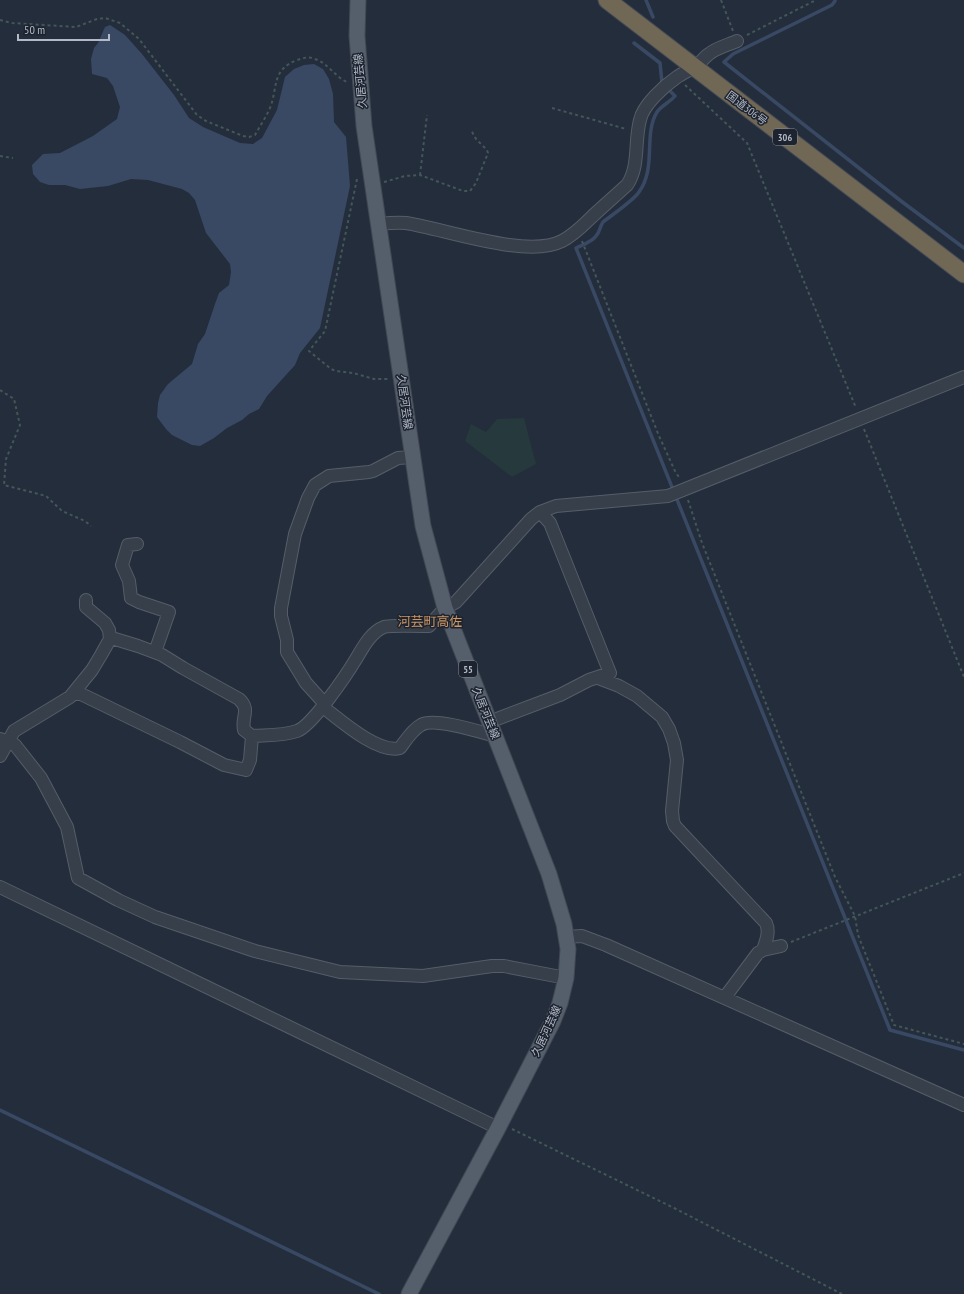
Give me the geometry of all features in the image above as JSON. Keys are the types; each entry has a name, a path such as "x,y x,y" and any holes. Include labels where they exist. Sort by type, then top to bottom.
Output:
{"highway":[{"name":"国道306号","path":"607,0 964,274"}],"main road":[{"name":"久居河芸線","path":"358,0 357,36 364,126 423,526 444,608 549,874 564,924 568,949 566,978 560,1003 553,1021 499,1126 409,1294"}],"street":[{"path":"379,224 406,223 466,237 512,245 535,247 548,246 562,241 577,232 627,185 635,170 637,132 646,104 677,77 702,62 709,54 737,41"},
{"path":"110,639 156,652 239,699 244,704 245,708 244,730 252,736 284,734 299,730 303,728 324,706 354,664 368,639 384,626 429,626 444,608 456,602 531,519 540,512 556,506 668,496 964,377"},
{"path":"413,457 398,458 373,471 325,478 315,485 308,498 295,534 281,608 281,616 287,640 287,652 306,683 324,706 359,735 389,749 400,748 408,737 421,724 427,723 441,723 495,736"},
{"path":"489,722 560,695 589,680 610,673 550,523 540,512"},
{"path":"137,544 128,545 122,565 129,581 131,598 169,612 156,652"},
{"path":"0,756 4,740 14,731 55,707 73,694 92,670 110,639 107,626 86,607 86,600"},
{"path":"598,678 619,686 637,696 662,718 669,729 676,753 672,821 766,923 768,928 768,937 763,950"},
{"path":"73,694 81,694 180,742 224,766 246,770 250,760 252,736"},
{"path":"4,740 19,750 41,778 67,827 78,878 118,900 156,917 255,951 340,972 424,976 492,966 504,966 566,978"},
{"path":"0,887 499,1126"},
{"path":"566,937 582,936 606,945 964,1105"},
{"path":"725,997 758,953 763,950 781,946"}],"path":[{"path":"721,0 737,41 816,0"},
{"path":"0,20 12,23 76,27 97,19 105,18 120,23 139,39 197,114 206,121 243,136 249,137 255,135 270,109 278,77 283,69 294,62 309,57 316,59 326,64 344,81 352,84 360,84"},
{"path":"677,77 747,143 964,677"},
{"path":"552,108 637,132"},
{"path":"420,175 427,115"},
{"path":"373,185 405,176 420,175 463,191 470,191 476,183 488,153 476,139 471,130"},
{"path":"0,156 14,158"},
{"path":"356,174 357,181 325,331 309,351 336,371 353,373 374,379 384,380 401,378"},
{"path":"580,238 675,471 678,492 692,515 835,877 855,916 858,935 894,1025 964,1044"},
{"path":"0,390 14,399 20,425 6,459 4,485 46,496 62,511 85,521 91,526"},
{"path":"781,946 964,873"},
{"path":"499,1126 687,1215 842,1294"}],"shaded area":[{"path":"524,418 536,464 512,477 465,441 471,424 486,432 497,419"}],"water":[{"path":"110,25 125,35 174,95 189,118 203,127 240,143 253,144 262,138 277,110 285,77 294,69 304,65 314,64 323,69 329,79 333,94 334,122 346,137 350,186 320,328 300,353 295,365 267,396 259,409 200,446 192,445 172,435 157,417 160,395 168,384 192,364 198,344 205,334 219,293 229,285 231,272 230,264 206,233 195,200 189,193 182,189 148,180 131,179 108,186 80,189 65,185 49,185 40,182 33,174 32,165 43,154 60,153 93,136 117,119 120,107 113,86 107,78 92,74 91,59 94,48 98,43 105,27"}],"waterway":[{"path":"646,0 653,17"},
{"path":"835,0 832,5 733,54 724,62 901,201 964,248"},
{"path":"634,43 660,63 662,83 675,96 657,112 653,121 649,162 644,182 639,192 628,203 603,222 594,238 576,248 890,1030 964,1050"},
{"path":"0,1110 379,1294"}],"district":[{"name":"河芸町高佐","path":"430,621"}]}
